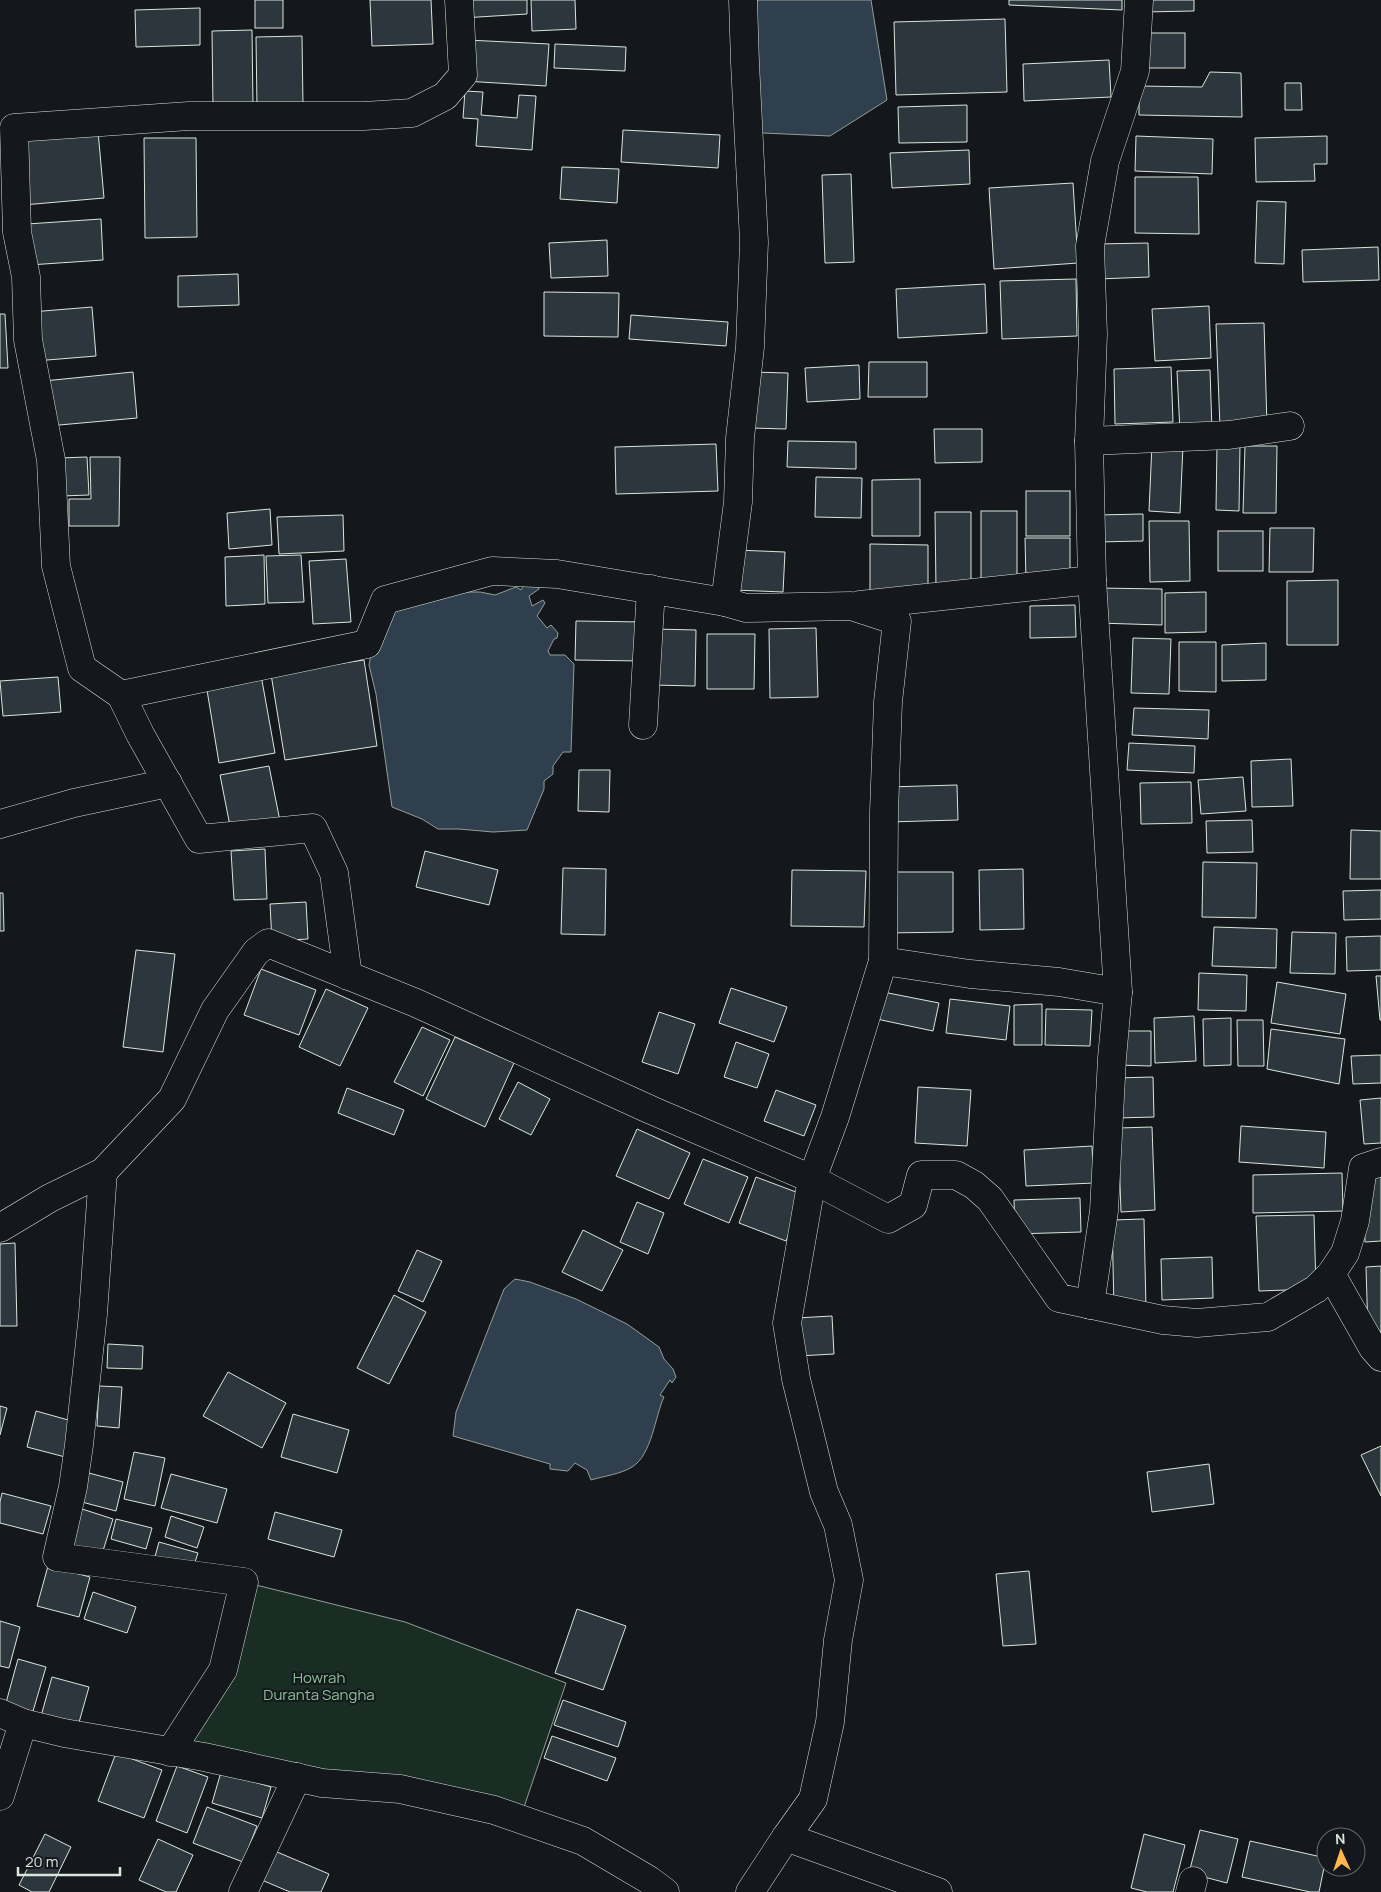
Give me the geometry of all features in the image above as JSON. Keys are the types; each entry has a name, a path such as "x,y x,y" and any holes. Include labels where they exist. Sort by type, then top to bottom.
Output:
{"street":[{"path":"348,976 334,873 313,828 198,839 122,696 82,668 56,566 51,460 28,340 26,277 17,232 14,128 189,116 364,116 412,113 445,96 462,75 459,0"},
{"path":"725,602 738,502 740,438 750,346 754,242 745,63 744,0"},
{"path":"1090,1305 1104,1211 1112,1058 1118,992 1092,580 1089,441 1093,334 1090,246 1105,161 1135,72 1139,0"},
{"path":"1089,441 1229,435 1290,426"},
{"path":"122,696 367,644 385,600 492,572 557,574 725,602 746,608 851,606 1092,580"},
{"path":"643,725 651,589"},
{"path":"750,1892 786,1837 814,1799 830,1722 838,1640 849,1580 838,1525 824,1492 798,1388 787,1323 812,1179 834,1117 883,961 884,812 888,711 897,621 851,606"},
{"path":"0,824 74,802 168,783"},
{"path":"0,1228 50,1198 103,1172 172,1098 215,1010 256,952 268,943 416,1003 651,1110 812,1179 888,1219 913,1205 921,1175 956,1175 974,1185 990,1199 1059,1298 1090,1305 1172,1321 1197,1322 1268,1317 1316,1289 1332,1274 1345,1253 1355,1221 1362,1168 1381,1162"},
{"path":"883,961 970,974 1059,982 1118,992"},
{"path":"103,1172 93,1314 79,1445 73,1487 57,1557 244,1582 223,1670 170,1752"},
{"path":"1332,1274 1373,1348 1381,1357"},
{"path":"2,1789 11,1718 64,1733 170,1752 322,1783 400,1790 494,1810 583,1841 650,1880 665,1892"},
{"path":"243,1892 297,1777"},
{"path":"786,1837 938,1892"}],"green space":[{"name":"Howrah Duranta Sangha","path":"252,1584 405,1622 566,1683 522,1813 210,1749 192,1740"}],"water":[{"path":"758,0 871,0 887,100 830,136 763,133 742,107 747,18"},
{"path":"526,582 537,582 539,589 529,596 532,606 543,600 545,603 537,616 547,628 551,625 558,633 557,638 554,639 548,651 550,655 565,655 574,664 571,752 563,752 553,766 553,774 544,781 544,789 527,830 493,832 438,829 422,819 392,807 376,694 369,665 372,648 394,612 410,605 464,592 480,592 495,595 516,587 521,590"},
{"path":"515,1279 530,1282 576,1299 627,1324 659,1347 664,1359 673,1369 676,1377 672,1383 670,1380 660,1395 664,1397 649,1445 639,1461 632,1467 591,1480 587,1470 575,1463 568,1471 550,1469 550,1464 453,1436 456,1412 504,1289"}],"building":[{"path":"255,0 283,0 283,28 255,28"},
{"path":"370,0 431,0 433,44 372,46"},
{"path":"461,0 527,0 527,14 462,18"},
{"path":"531,0 575,0 576,29 532,31"},
{"path":"1009,0 1122,0 1122,10 1009,5"},
{"path":"1143,0 1194,0 1194,11 1143,12"},
{"path":"200,8 200,45 136,47 135,10"},
{"path":"1005,19 1007,92 896,95 894,22"},
{"path":"252,30 253,107 213,108 212,31"},
{"path":"1141,33 1185,33 1185,68 1141,68"},
{"path":"302,36 303,107 257,108 256,37"},
{"path":"467,40 549,44 546,86 464,81"},
{"path":"555,44 626,47 625,71 554,68"},
{"path":"1109,60 1111,97 1024,101 1023,64"},
{"path":"1210,72 1241,73 1242,117 1139,115 1139,86 1202,87"},
{"path":"1285,83 1301,83 1302,110 1285,110"},
{"path":"465,91 483,92 481,115 517,118 519,95 536,96 532,150 476,146 478,119 463,118"},
{"path":"967,105 967,142 899,143 898,107"},
{"path":"623,130 720,135 718,168 621,162"},
{"path":"98,131 104,198 23,205 17,138"},
{"path":"1136,136 1213,139 1212,174 1135,171"},
{"path":"1327,136 1327,164 1314,164 1315,181 1256,182 1255,138"},
{"path":"144,138 196,138 197,237 145,238"},
{"path":"969,150 970,184 892,188 890,153"},
{"path":"562,167 619,169 617,203 560,199"},
{"path":"851,174 854,262 825,263 822,175"},
{"path":"1135,177 1198,177 1199,234 1135,233"},
{"path":"1073,183 1078,263 994,269 989,188"},
{"path":"1257,201 1286,202 1284,264 1255,263"},
{"path":"101,219 103,260 29,265 27,224"},
{"path":"607,240 608,276 551,278 549,243"},
{"path":"1148,243 1149,277 1098,279 1097,244"},
{"path":"1378,247 1379,280 1303,282 1302,250"},
{"path":"238,274 239,305 178,307 178,276"},
{"path":"1076,279 1077,336 1002,339 1000,281"},
{"path":"985,284 987,333 898,338 896,289"},
{"path":"544,292 619,293 618,337 544,336"},
{"path":"1209,306 1211,358 1155,361 1152,309"},
{"path":"92,307 96,356 35,361 31,312"},
{"path":"0,314 5,314 8,368 0,368"},
{"path":"631,315 728,322 726,346 629,339"},
{"path":"1264,323 1267,426 1220,428 1216,324"},
{"path":"869,362 927,362 927,397 868,397"},
{"path":"859,365 860,399 807,402 805,368"},
{"path":"1171,367 1173,422 1115,424 1114,369"},
{"path":"1210,370 1212,431 1180,432 1177,371"},
{"path":"133,372 137,418 48,426 44,381"},
{"path":"752,372 788,373 786,429 751,428"},
{"path":"934,429 982,429 982,462 935,463"},
{"path":"788,441 856,442 856,469 787,467"},
{"path":"716,444 718,491 616,494 615,447"},
{"path":"1152,444 1183,446 1180,513 1149,511"},
{"path":"1217,444 1240,444 1239,511 1216,510"},
{"path":"1245,446 1277,446 1276,513 1243,513"},
{"path":"87,457 89,495 61,496 59,458"},
{"path":"90,457 120,457 119,526 69,526 69,499 91,499"},
{"path":"816,477 862,478 861,518 815,517"},
{"path":"920,479 920,536 872,536 872,480"},
{"path":"1026,491 1070,491 1070,536 1026,536"},
{"path":"270,509 272,545 229,549 227,513"},
{"path":"981,511 1017,511 1017,587 981,587"},
{"path":"935,512 971,512 971,590 936,590"},
{"path":"1143,514 1143,541 1097,542 1096,515"},
{"path":"343,515 344,551 279,554 277,517"},
{"path":"1149,521 1189,521 1190,581 1150,582"},
{"path":"1270,528 1314,528 1313,572 1269,572"},
{"path":"1218,531 1263,531 1263,571 1218,571"},
{"path":"1025,538 1070,538 1070,581 1026,581"},
{"path":"870,544 928,545 928,595 870,596"},
{"path":"736,550 785,552 783,592 734,590"},
{"path":"264,555 265,604 226,606 225,557"},
{"path":"301,555 304,602 268,603 266,556"},
{"path":"346,559 351,622 313,624 309,561"},
{"path":"1338,580 1338,645 1287,645 1287,581"},
{"path":"1099,588 1162,589 1162,625 1098,623"},
{"path":"1206,592 1206,632 1165,633 1165,593"},
{"path":"1075,605 1076,637 1030,638 1030,606"},
{"path":"576,621 643,622 642,661 575,660"},
{"path":"816,628 818,697 770,698 769,629"},
{"path":"654,629 696,630 695,686 653,685"},
{"path":"707,634 755,634 754,689 707,689"},
{"path":"1133,638 1171,639 1169,694 1131,693"},
{"path":"1179,642 1216,642 1216,692 1179,691"},
{"path":"1266,643 1266,680 1222,681 1222,645"},
{"path":"364,660 377,746 285,760 271,674"},
{"path":"261,675 275,753 219,763 206,684"},
{"path":"58,677 61,712 3,716 0,681"},
{"path":"1134,708 1209,710 1208,739 1132,735"},
{"path":"1129,743 1195,746 1194,773 1127,770"},
{"path":"1291,759 1293,806 1252,807 1251,761"},
{"path":"269,766 280,821 231,831 220,775"},
{"path":"579,770 610,770 609,812 578,811"},
{"path":"1243,777 1246,811 1201,814 1198,780"},
{"path":"1191,782 1192,823 1141,824 1140,783"},
{"path":"957,785 958,820 888,822 887,787"},
{"path":"1252,820 1253,852 1207,853 1206,821"},
{"path":"1351,830 1381,831 1381,879 1350,879"},
{"path":"265,849 267,899 234,900 231,851"},
{"path":"425,851 498,870 489,905 416,887"},
{"path":"1203,862 1257,863 1256,918 1202,917"},
{"path":"563,868 606,869 605,935 561,934"},
{"path":"1023,869 1024,929 980,930 979,870"},
{"path":"792,870 866,871 864,927 791,926"},
{"path":"885,872 953,872 953,932 885,933"},
{"path":"1381,890 1381,919 1344,920 1343,891"},
{"path":"0,893 3,893 4,931 0,931"},
{"path":"306,902 308,939 272,941 270,904"},
{"path":"1214,927 1277,929 1276,968 1212,966"},
{"path":"1292,932 1336,933 1335,974 1290,973"},
{"path":"1381,936 1381,970 1347,971 1346,937"},
{"path":"136,950 175,954 163,1052 123,1047"},
{"path":"261,969 316,990 299,1035 244,1015"},
{"path":"1199,973 1247,975 1246,1011 1198,1010"},
{"path":"1376,976 1381,976 1381,1020 1380,1020"},
{"path":"1277,982 1346,994 1340,1034 1271,1023"},
{"path":"731,988 787,1007 774,1042 719,1023"},
{"path":"326,989 368,1008 340,1066 299,1047"},
{"path":"878,991 939,1003 933,1031 872,1018"},
{"path":"950,999 1010,1006 1006,1040 946,1033"},
{"path":"1042,1004 1042,1045 1014,1045 1014,1005"},
{"path":"1046,1009 1092,1010 1090,1046 1045,1045"},
{"path":"659,1012 695,1024 678,1074 642,1062"},
{"path":"1194,1016 1196,1061 1155,1063 1154,1018"},
{"path":"1231,1018 1231,1065 1204,1066 1203,1019"},
{"path":"1237,1020 1263,1020 1264,1066 1238,1066"},
{"path":"422,1027 450,1040 423,1096 394,1082"},
{"path":"1271,1029 1345,1039 1339,1084 1267,1069"},
{"path":"1118,1031 1151,1031 1151,1066 1117,1065"},
{"path":"455,1037 514,1063 485,1127 426,1099"},
{"path":"736,1042 769,1054 757,1088 724,1077"},
{"path":"1381,1055 1381,1083 1353,1084 1351,1056"},
{"path":"1153,1077 1154,1117 1117,1118 1116,1078"},
{"path":"518,1082 550,1099 531,1135 499,1119"},
{"path":"918,1087 971,1090 967,1146 915,1143"},
{"path":"347,1088 404,1110 394,1135 338,1113"},
{"path":"776,1090 816,1105 804,1136 764,1121"},
{"path":"1381,1098 1381,1143 1364,1144 1360,1100"},
{"path":"1241,1126 1326,1132 1324,1168 1239,1162"},
{"path":"1152,1127 1155,1210 1121,1212 1118,1128"},
{"path":"637,1129 690,1153 669,1199 616,1176"},
{"path":"1092,1146 1094,1183 1026,1186 1024,1150"},
{"path":"703,1159 748,1177 729,1223 684,1204"},
{"path":"1381,1167 1381,1241 1365,1242 1363,1168"},
{"path":"1342,1173 1343,1211 1253,1213 1253,1175"},
{"path":"756,1177 804,1195 786,1241 739,1223"},
{"path":"1080,1198 1081,1232 1015,1234 1014,1200"},
{"path":"637,1202 664,1213 648,1254 620,1242"},
{"path":"1314,1215 1316,1289 1259,1291 1256,1216"},
{"path":"1144,1219 1146,1309 1114,1309 1112,1220"},
{"path":"583,1230 623,1250 602,1291 562,1272"},
{"path":"15,1243 17,1326 0,1326 0,1244"},
{"path":"417,1250 442,1261 423,1302 398,1291"},
{"path":"1212,1257 1213,1298 1162,1300 1161,1259"},
{"path":"1381,1266 1381,1332 1368,1332 1366,1267"},
{"path":"394,1295 426,1312 389,1384 357,1368"},
{"path":"832,1316 834,1354 798,1356 796,1318"},
{"path":"108,1344 143,1346 142,1369 107,1368"},
{"path":"228,1372 286,1403 262,1448 203,1416"},
{"path":"99,1386 122,1387 119,1428 97,1426"},
{"path":"0,1406 7,1408 0,1435"},
{"path":"36,1411 79,1423 69,1458 27,1447"},
{"path":"293,1414 349,1430 337,1473 281,1457"},
{"path":"1381,1446 1381,1496 1361,1455"},
{"path":"134,1452 165,1458 155,1506 124,1499"},
{"path":"1209,1464 1214,1504 1152,1512 1147,1472"},
{"path":"85,1472 123,1482 116,1511 78,1501"},
{"path":"171,1474 227,1489 217,1523 161,1508"},
{"path":"2,1493 51,1506 43,1534 0,1523"},
{"path":"79,1508 113,1519 101,1557 67,1546"},
{"path":"275,1512 342,1530 334,1557 268,1539"},
{"path":"171,1516 204,1527 197,1548 165,1537"},
{"path":"116,1519 152,1528 146,1549 111,1539"},
{"path":"159,1542 198,1553 191,1574 153,1564"},
{"path":"48,1566 90,1577 79,1617 37,1606"},
{"path":"1029,1571 1036,1644 1003,1646 996,1574"},
{"path":"93,1592 136,1607 127,1633 84,1619"},
{"path":"577,1609 626,1626 603,1690 555,1673"},
{"path":"0,1621 20,1627 9,1668 0,1666"},
{"path":"18,1659 46,1667 31,1718 4,1710"},
{"path":"52,1677 89,1687 78,1726 41,1716"},
{"path":"563,1700 626,1722 618,1747 554,1725"},
{"path":"552,1736 616,1758 607,1781 544,1758"},
{"path":"116,1753 162,1770 144,1818 98,1801"},
{"path":"177,1766 208,1777 187,1833 156,1821"},
{"path":"221,1772 271,1787 262,1818 212,1803"},
{"path":"207,1807 257,1826 243,1862 193,1843"},
{"path":"1200,1830 1238,1839 1227,1883 1189,1873"},
{"path":"45,1834 71,1847 49,1892 32,1892 19,1885"},
{"path":"1144,1834 1185,1845 1173,1892 1147,1892 1131,1888"},
{"path":"158,1839 193,1855 176,1892 166,1892 139,1880"},
{"path":"1250,1841 1316,1856 1316,1877 1322,1877 1319,1892 1310,1892 1242,1877"},
{"path":"270,1849 329,1874 321,1892 290,1892 257,1878"}]}
